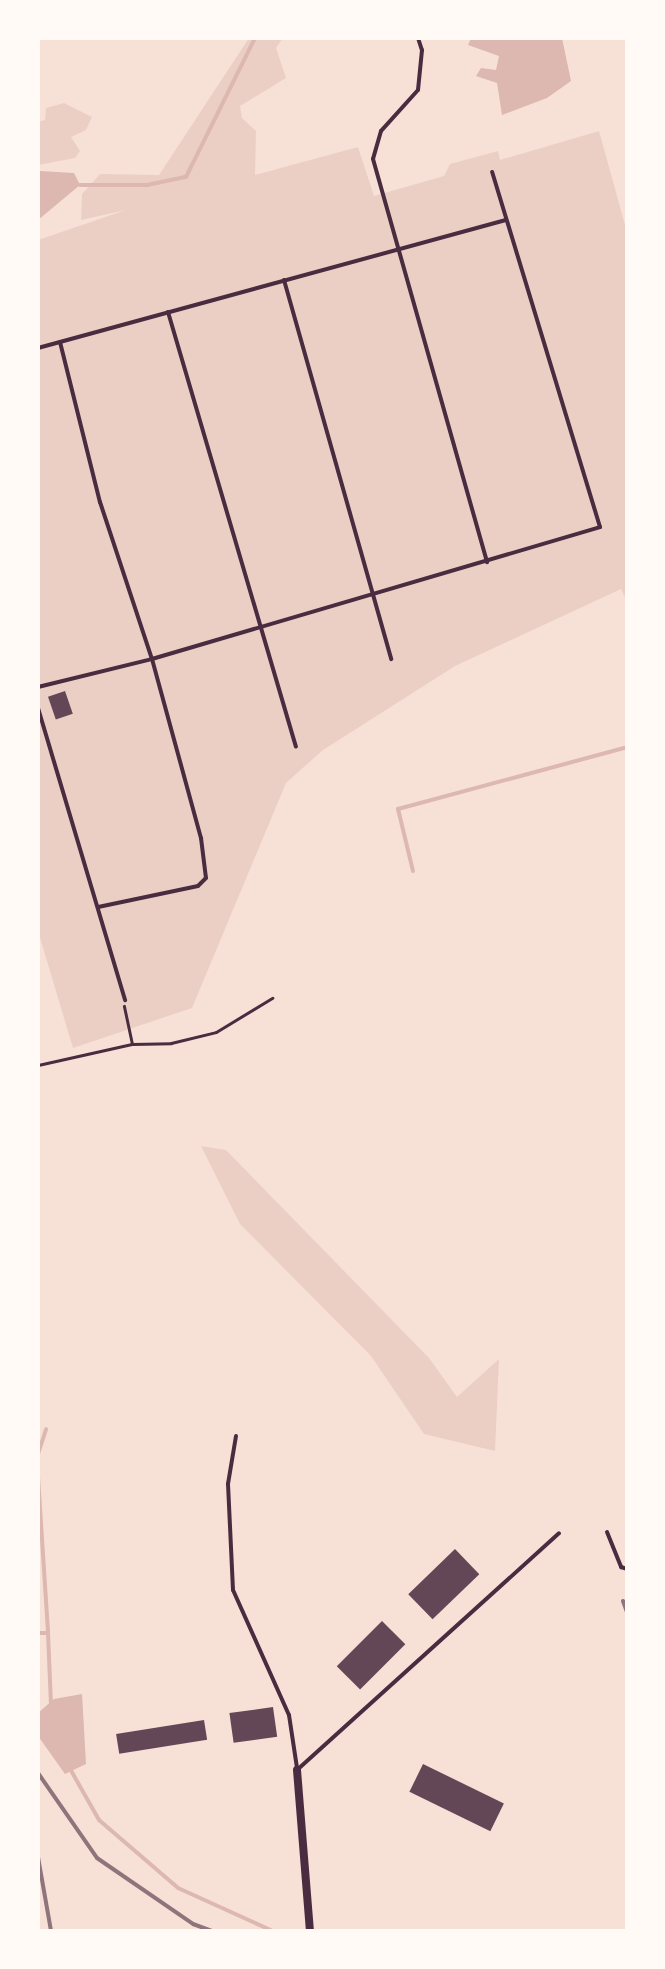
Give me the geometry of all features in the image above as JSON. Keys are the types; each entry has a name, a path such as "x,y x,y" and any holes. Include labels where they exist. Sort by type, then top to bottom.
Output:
{"street":[{"path":"297,1770 310,1931"}],"lane":[{"path":"418,38 422,50 418,90 381,131 373,159 487,562"},
{"path":"38,687 152,659 600,527 492,172"},
{"path":"38,348 396,247 507,220"},
{"path":"283,279 391,659"},
{"path":"168,312 296,747"},
{"path":"60,342 100,502 152,659 201,838 206,878 198,886 98,907"},
{"path":"38,708 125,1000"},
{"path":"236,1436 228,1484 233,1590 289,1715 297,1770"},
{"path":"607,1532 621,1567 627,1569"},
{"path":"297,1770 559,1533"}],"path":[{"path":"38,1065 132,1044 171,1043 216,1032 272,998"},
{"path":"125,1000 122,1015 132,1044"}],"shaded area":[{"path":"249,38 283,38 276,48 286,78 240,106 242,118 256,131 255,175 358,147 374,196 444,176 450,164 498,151 500,160 599,131 627,232 627,602 621,589 455,666 323,750 286,783 192,1008 73,1048 38,931 38,240 126,210 81,220 82,194 100,174 159,175"},
{"path":"471,38 562,38 571,81 547,98 502,115 497,83 476,76 481,68 496,70 499,56 468,45"},
{"path":"64,103 92,117 86,130 71,137 80,151 75,158 38,165 38,122 45,120 46,108"},
{"path":"40,171 74,173 80,185 38,220"},
{"path":"201,1146 226,1150 429,1358 457,1397 499,1359 495,1451 424,1434 371,1356 240,1224"},
{"path":"82,1694 86,1764 65,1774 38,1736 38,1713 54,1699"}],"building":[{"path":"65,691 73,714 56,720 48,697"},
{"path":"455,1549 479,1574 433,1619 408,1594"},
{"path":"382,1621 405,1644 360,1690 337,1666"},
{"path":"273,1707 277,1737 234,1743 229,1713"},
{"path":"204,1720 207,1740 119,1754 116,1734"},
{"path":"423,1764 504,1803 490,1831 409,1792"}],"waterway":[{"path":"80,185 147,185 186,177 255,38"},
{"path":"413,871 398,809 627,747"},
{"path":"38,1454 46,1429"},
{"path":"38,1477 48,1633 38,1633"},
{"path":"48,1633 51,1705"},
{"path":"69,1767 99,1820 178,1888 273,1931"}],"railway":[{"path":"623,1601 627,1612"},
{"path":"38,1773 97,1858 193,1924 212,1931"},
{"path":"38,1857 51,1931"}]}
